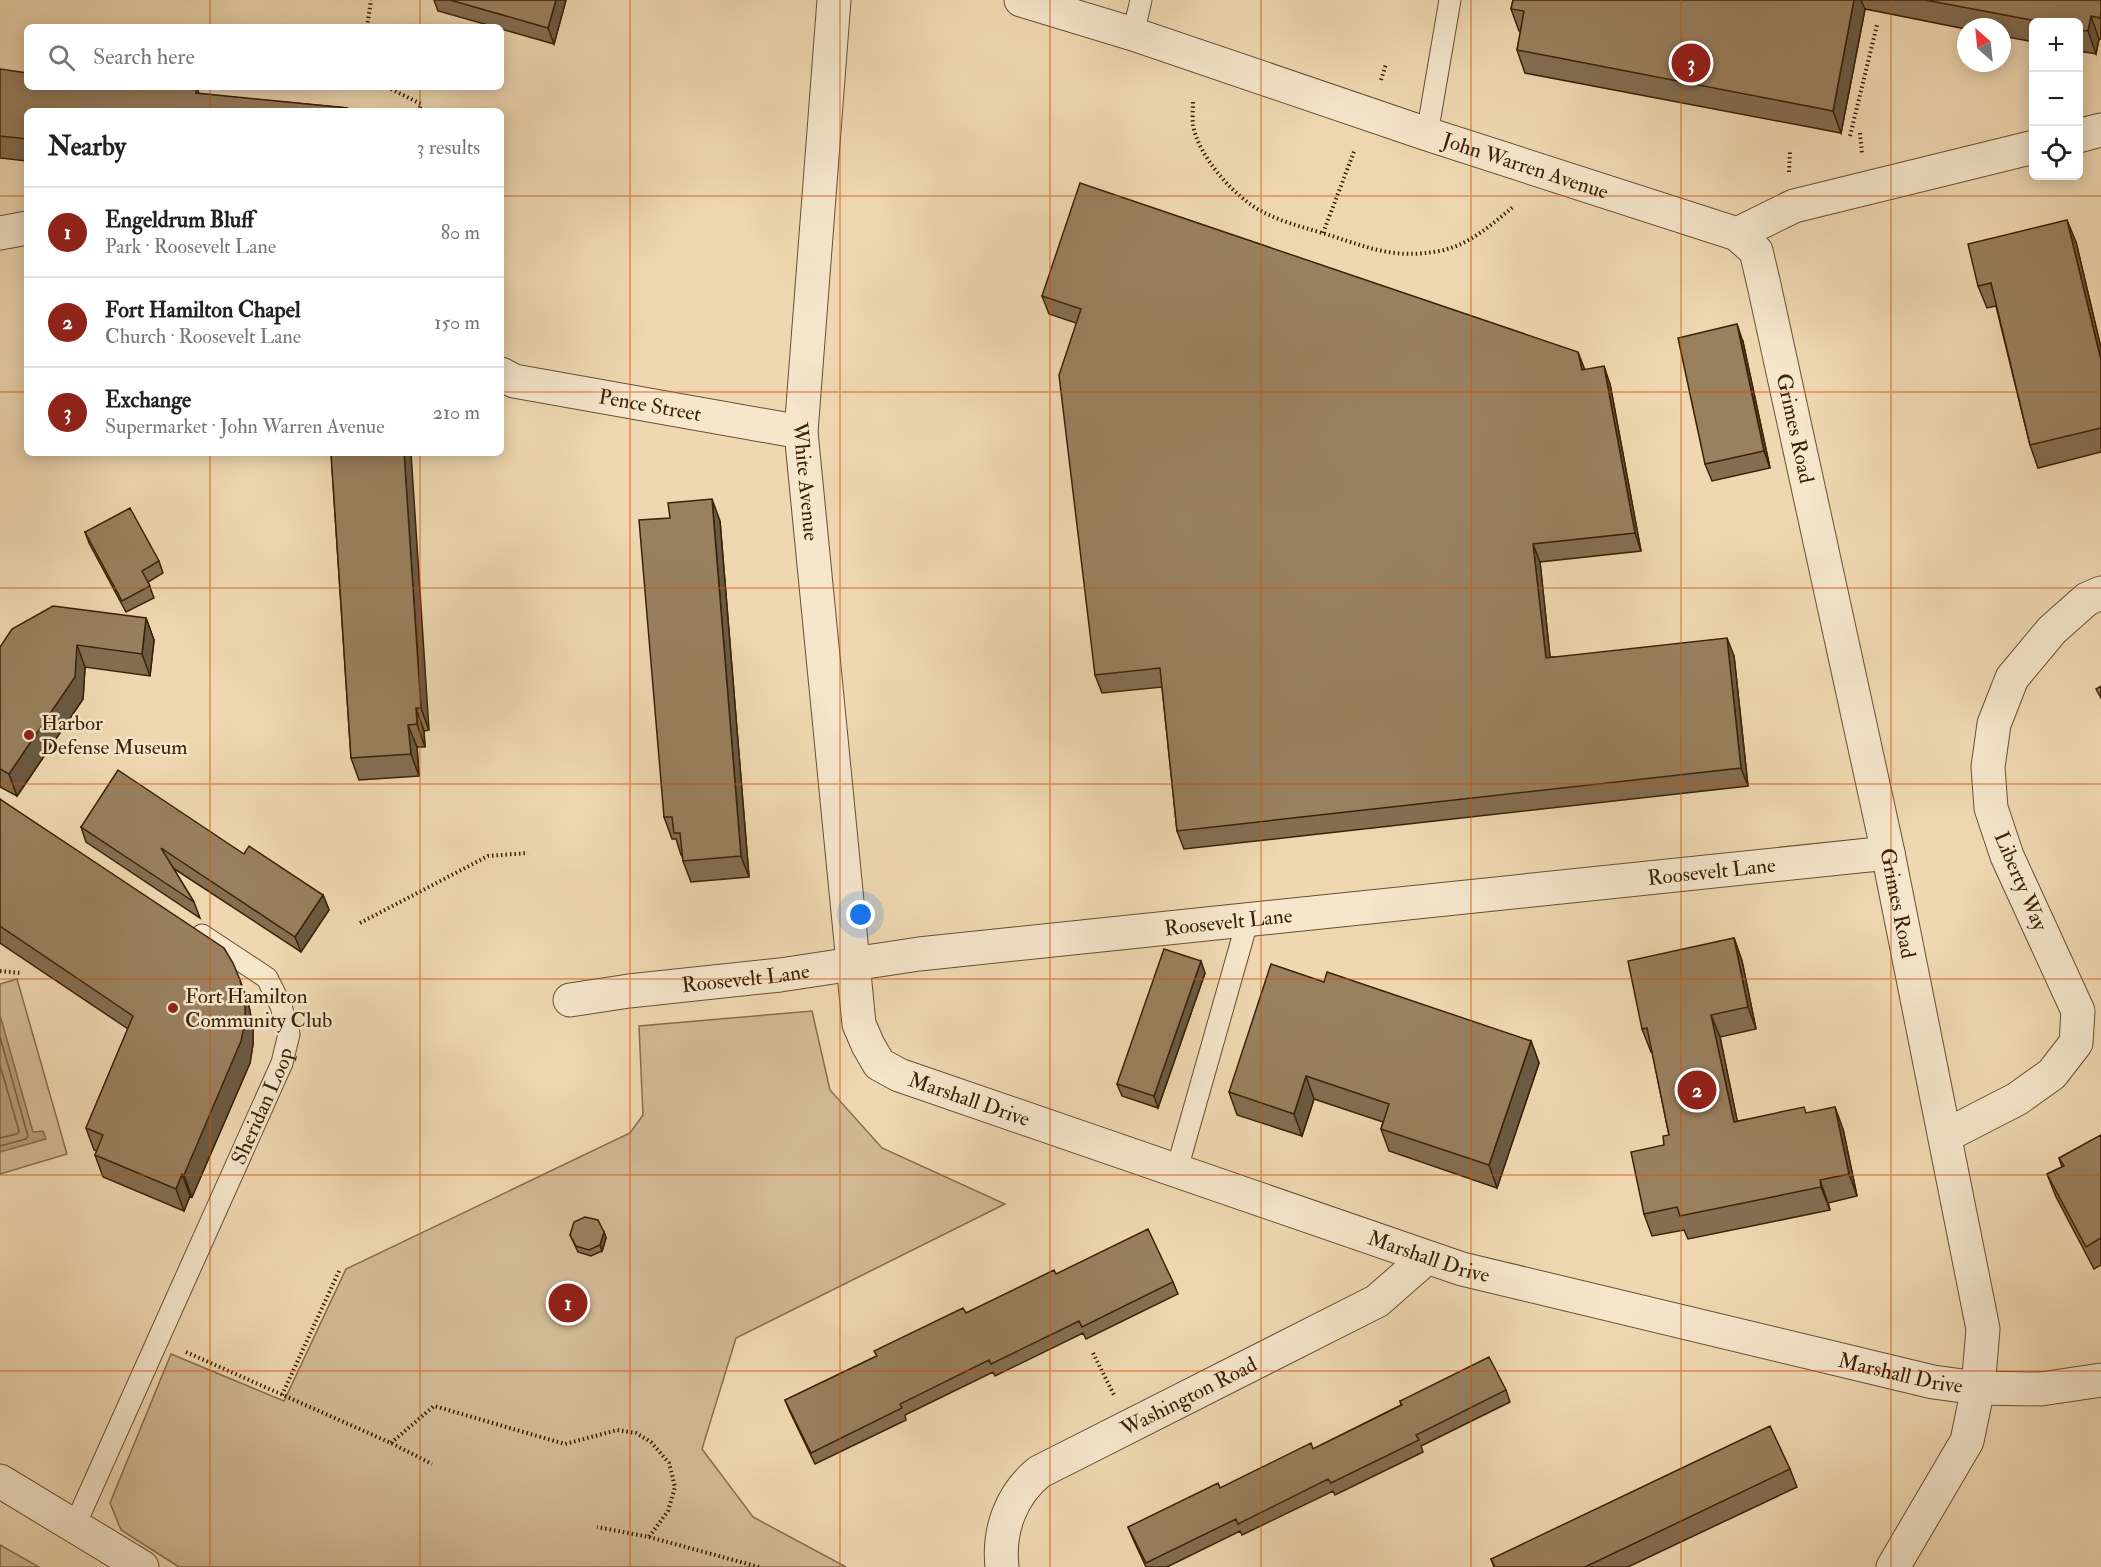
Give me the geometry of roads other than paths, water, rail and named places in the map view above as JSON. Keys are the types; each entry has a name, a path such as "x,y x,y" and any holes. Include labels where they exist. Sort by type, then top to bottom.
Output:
{"street":[{"name":"White Avenue","path":"834,0 801,432 852,963"},
{"name":"John Warren Avenue","path":"1021,0 1133,34 1427,134 1737,234"},
{"path":"2083,135 2101,130"},
{"path":"1737,234 1794,206 2029,148"},
{"path":"0,233 24,229"},
{"name":"Grimes Road","path":"1737,234 1756,250 1888,853 1983,1329 1978,1388 1967,1441 1893,1567"},
{"name":"Pence Street","path":"504,376 514,381 801,432"},
{"name":"Liberty Way","path":"1945,1136 2007,1105 2035,1087 2052,1074 2076,1043 2078,1011 2007,856 1991,808 1988,767 1994,724 2012,678 2052,630 2087,599 2101,592"},
{"name":"Roosevelt Lane","path":"570,999 780,975 930,952 1888,853"},
{"name":"Marshall Drive","path":"852,963 859,1023 868,1045 879,1064 899,1075 1177,1169 1426,1258 1462,1269 1933,1382 1978,1388 2041,1389 2101,1380"},
{"name":"Washington Road","path":"1002,1567 1000,1551 1004,1524 1016,1496 1039,1472 1377,1301 1426,1258"},
{"path":"0,1481 142,1567"}],"lane":[{"path":"1133,34 1141,0"},
{"path":"1427,134 1450,0"},
{"path":"1177,1169 1248,919"},
{"name":"Sheridan Loop","path":"75,1525 282,1063 289,1034 281,1006 267,978 189,926"}],"water":[{"path":"0,1015 33,1132 43,1131 46,1139 0,1152"}],"place":[{"name":"Exchange","path":"1691,63"},
{"name":"Harbor Defense Museum","path":"29,735"},
{"name":"Fort Hamilton Community Club","path":"173,1008"},
{"name":"Fort Hamilton Chapel","path":"1697,1090"},
{"name":"Engeldrum Bluff","path":"568,1303"}]}
